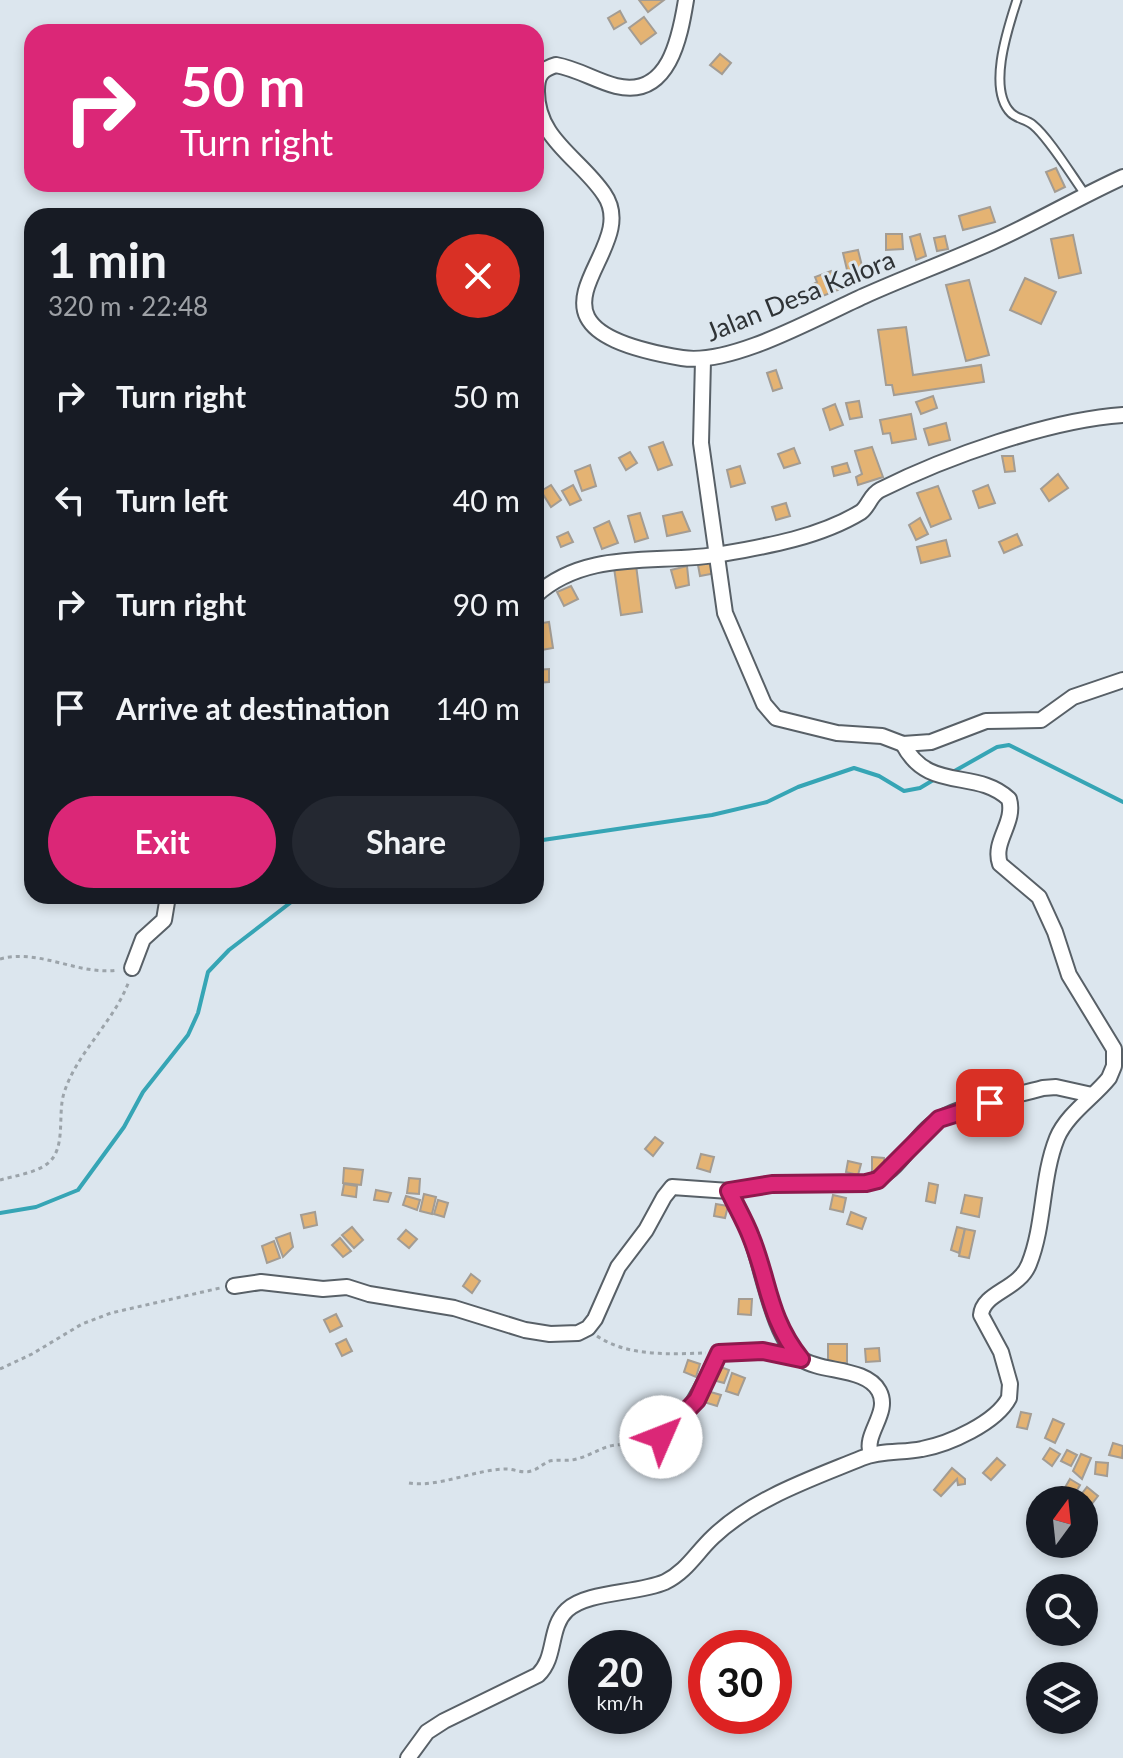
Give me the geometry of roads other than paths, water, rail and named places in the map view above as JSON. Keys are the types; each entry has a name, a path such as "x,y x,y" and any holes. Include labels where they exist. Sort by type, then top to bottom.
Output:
{"street":[{"name":"Jalan Desa Kalora","path":"544,69 556,65 617,86 646,85 658,77 677,45 686,0"},
{"name":"Jalan Desa Kalora","path":"544,122 549,135 604,193 611,212 607,243 584,291 585,311 610,339 641,349 703,360 767,340 995,240 1123,177"},
{"path":"703,360 701,443 725,613 769,711 785,721 837,733 882,736 903,744 931,742 986,721 1041,720 1073,697 1123,680"},
{"path":"544,588 558,577 625,560 719,555 814,534 862,511 878,491 946,461 1061,426 1123,415"},
{"path":"408,1758 435,1726 538,1675 545,1668 557,1625 570,1607 582,1601 651,1587 668,1580 698,1558 712,1538 784,1490 871,1454 925,1449 944,1442 996,1414 1005,1404 1010,1384 1006,1367 981,1315 982,1309 990,1298 1016,1283 1030,1263 1058,1135 1109,1078 1114,1066 1114,1049 1069,975 1039,897 1000,864 998,850 1011,821 1009,799 994,787 932,774 915,763 903,744"},
{"path":"132,968 143,939 164,920 167,904"},
{"path":"234,1286 261,1282 323,1289 347,1287 369,1294 454,1308 525,1330 550,1334 578,1333 588,1328 601,1308 618,1267 646,1230 667,1191 677,1186 729,1191 772,1184 866,1183 878,1180 932,1125 949,1114 1043,1088 1056,1087 1092,1095"},
{"path":"729,1191 751,1236 773,1311 789,1344 801,1359"},
{"path":"645,1446 661,1437 691,1408 719,1353 763,1351 801,1359 868,1380 878,1389 883,1405 870,1441 868,1451 871,1454"}],"lane":[{"path":"1017,0 1000,75 1001,99 1012,115 1032,124 1085,194"}],"waterway":[{"path":"951,773 997,747 1009,745 1123,802"},
{"path":"544,840 712,815 767,802 798,787 854,768 879,776 904,791 920,788 935,779"},
{"path":"0,1213 36,1207 78,1190 124,1127 143,1092 188,1035 198,1013 208,972 229,950 289,904"}]}
